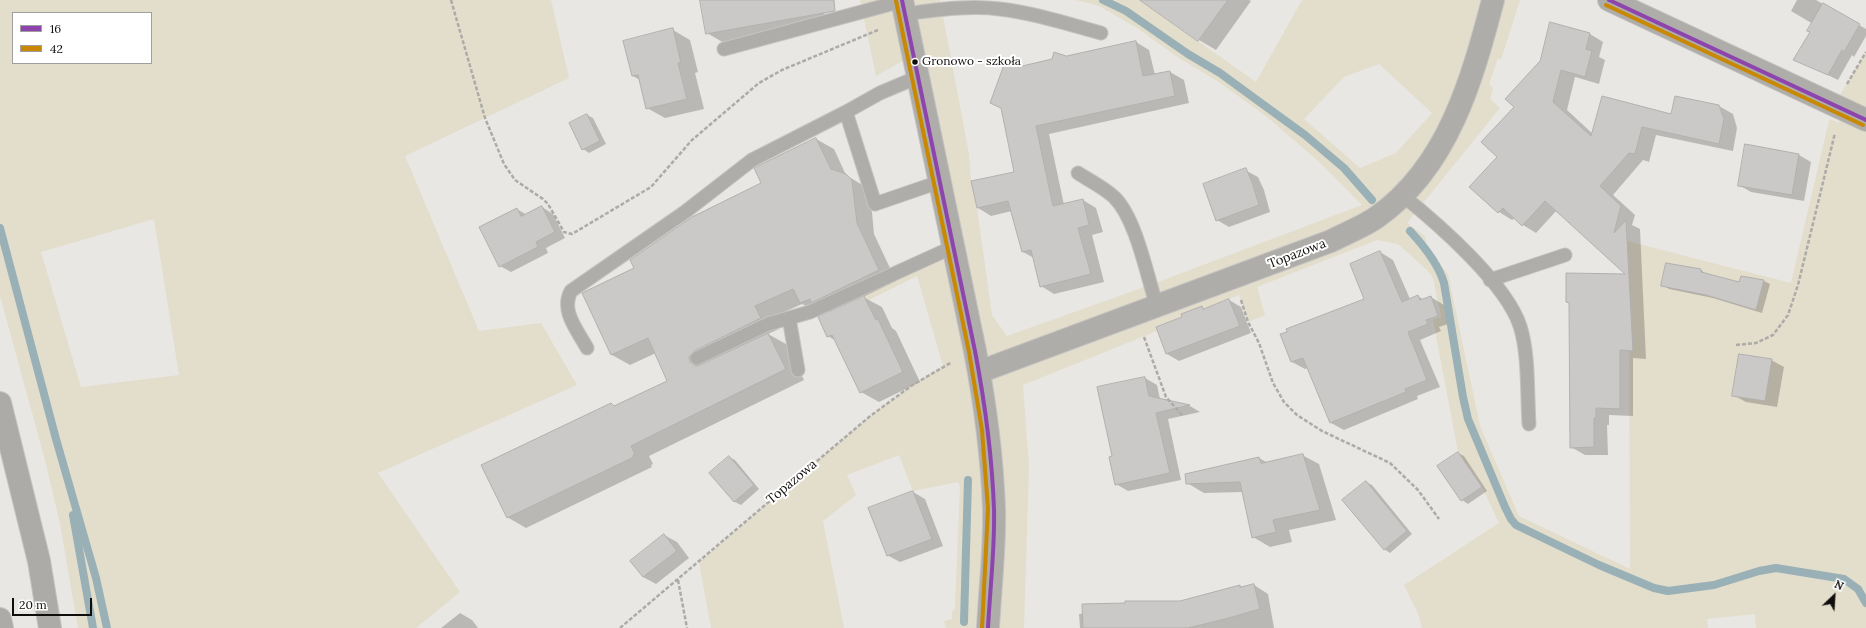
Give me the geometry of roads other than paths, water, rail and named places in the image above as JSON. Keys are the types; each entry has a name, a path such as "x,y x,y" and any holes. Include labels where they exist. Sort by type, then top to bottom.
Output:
{"highway":[{"path":"0,403 39,561 50,628"},
{"path":"0,619 2,628"}],"street":[{"name":"Topazowa","path":"977,362 1135,315 1331,241 1375,218 1402,195 1428,164 1455,119 1465,97 1493,0"},
{"path":"1609,0 1866,120"},
{"path":"904,8 977,362 990,446 994,510 988,628"}],"lane":[{"path":"724,49 904,8 942,10 998,9 1023,13 1101,33"},
{"path":"587,348 568,313 567,301 571,291 685,212 752,160 880,93 918,77"},
{"path":"846,112 875,204 940,182"},
{"path":"1078,174 1107,191 1115,198 1128,216 1157,307"},
{"path":"1402,195 1440,226 1490,280 1508,304 1520,327 1524,348 1529,424"},
{"path":"697,358 768,324 810,312 953,247"},
{"path":"1490,280 1565,255"},
{"path":"790,318 798,370"}],"waterway":[{"path":"1103,0 1126,11 1188,54 1220,73 1305,135 1344,168 1372,200"},
{"path":"0,228 56,439 96,578 107,628"},
{"path":"1410,231 1430,255 1444,283 1468,419 1505,507 1516,525 1599,565 1654,588 1668,591 1714,585 1759,571 1776,568 1844,579 1858,589 1866,603"},
{"path":"964,622 968,480"},
{"path":"73,515 93,628"}],"place":[{"name":"Gronowo - szkoła","path":"915,62"}]}
